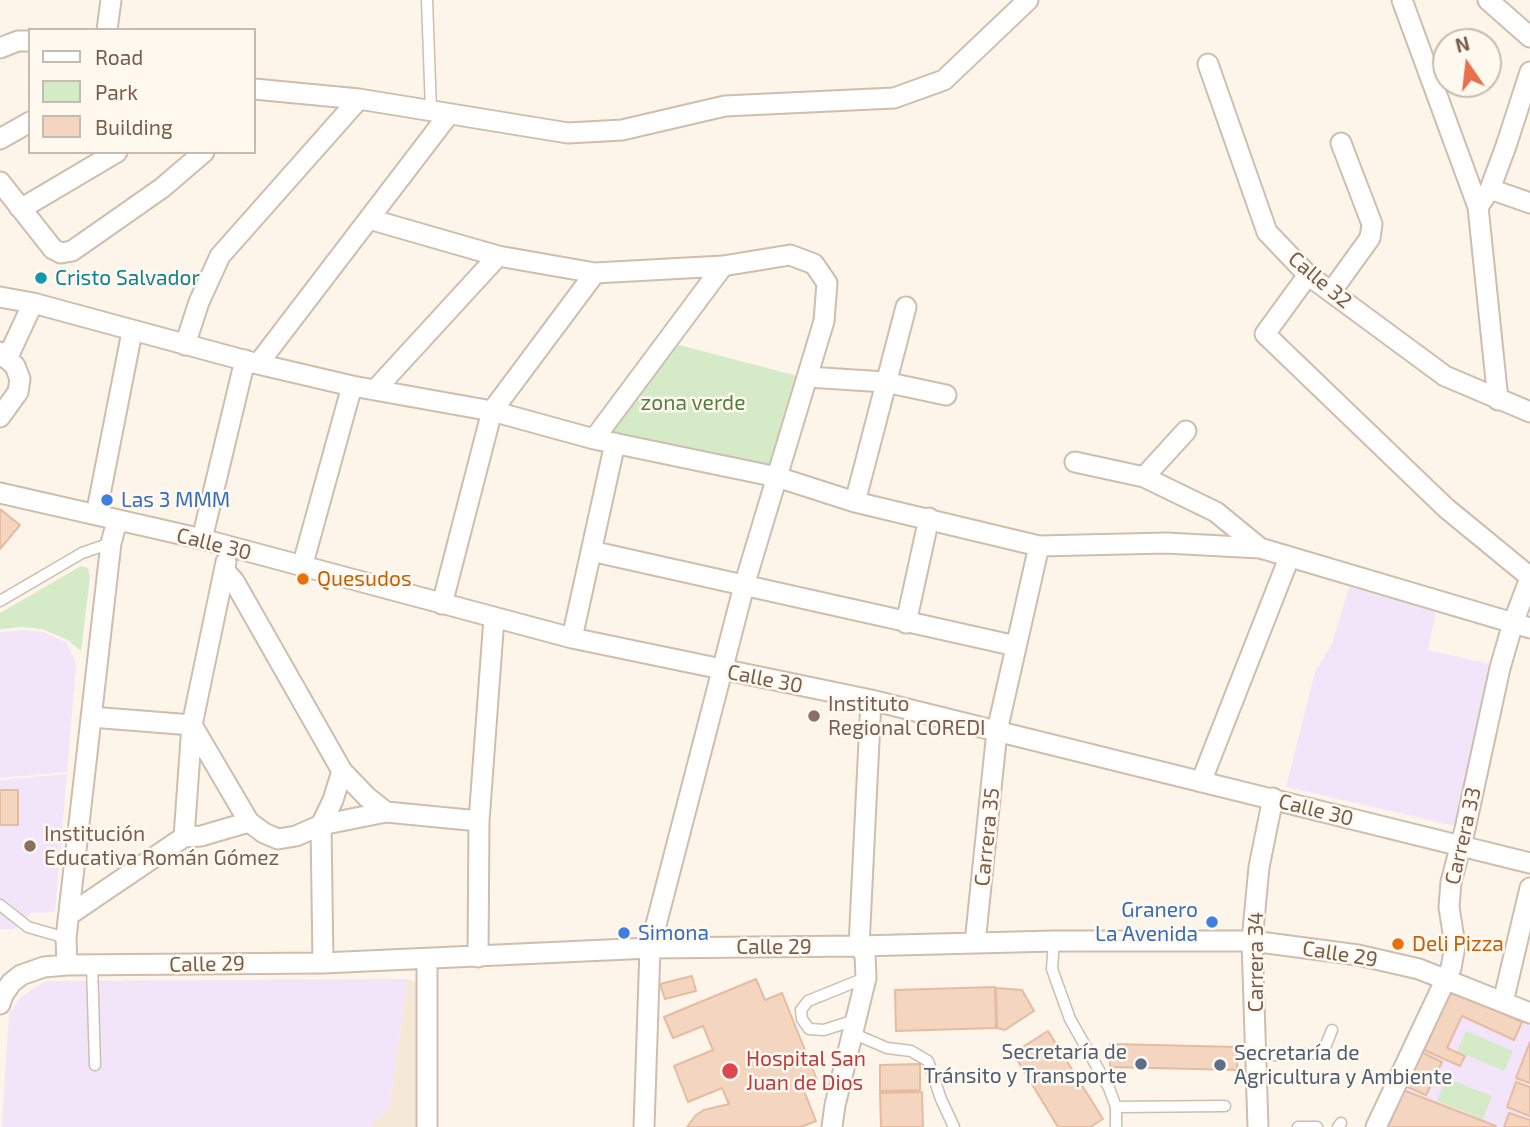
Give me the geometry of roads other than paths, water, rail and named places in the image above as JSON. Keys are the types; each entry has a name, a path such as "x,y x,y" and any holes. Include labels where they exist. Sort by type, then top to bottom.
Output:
{"street":[{"path":"107,28 111,0"},
{"path":"256,91 359,99 568,133 622,130 725,106 894,98 944,80 1028,0"},
{"path":"1402,0 1478,207 1498,400"},
{"path":"1488,0 1530,37"},
{"path":"0,48 18,41 28,41"},
{"name":"Calle 32","path":"1208,64 1267,232 1308,275 1446,376 1530,412"},
{"path":"1478,207 1490,189 1530,72"},
{"path":"184,345 199,302 220,256 359,99"},
{"path":"202,539 252,362 369,219 440,113"},
{"path":"0,139 28,122"},
{"path":"1331,292 1370,239 1372,224 1341,143"},
{"path":"19,207 29,204 114,154"},
{"path":"0,182 53,249 61,253 72,251 162,188 202,154"},
{"path":"1490,189 1530,203"},
{"path":"369,219 498,256 595,273 723,266 790,255 814,264 827,283 824,321 744,586 650,948 644,1127"},
{"path":"375,390 498,256"},
{"path":"594,439 723,266"},
{"path":"442,604 492,411 595,273"},
{"path":"1308,275 1265,334 1446,508 1530,577"},
{"path":"0,297 33,303 132,332 352,386 492,411 594,439 777,477 855,502 1039,546 1166,543 1260,548 1521,626"},
{"path":"0,417 18,392 20,379 15,366 4,356 33,303"},
{"path":"855,502 906,307"},
{"path":"96,515 132,332"},
{"path":"808,377 885,382 946,395"},
{"path":"302,567 352,386"},
{"path":"1144,477 1186,431"},
{"path":"572,638 615,443"},
{"path":"1075,462 1144,477 1216,512 1260,548"},
{"name":"Calle 30","path":"0,493 117,522 202,539 572,638 871,700 1530,863"},
{"path":"906,622 929,518"},
{"path":"67,965 66,938 111,543 117,522"},
{"name":"Carrera 35","path":"975,943 997,731 1039,546"},
{"path":"184,837 192,725 228,547"},
{"path":"591,551 1016,646"},
{"path":"1201,782 1289,558"},
{"path":"225,571 234,581 342,771 386,813"},
{"name":"Carrera 33","path":"1376,1127 1451,968 1455,946 1449,907 1451,882 1497,678 1521,626 1530,577"},
{"path":"478,957 479,821 494,618"},
{"path":"832,1127 866,978 865,955 859,946 871,700"},
{"path":"91,717 192,725"},
{"path":"192,725 249,822 278,839 296,836 321,825 386,813 479,821"},
{"path":"323,963 321,825 333,800 342,771"},
{"name":"Carrera 34","path":"1258,1127 1258,1056 1252,941 1259,867 1272,798"},
{"path":"69,915 184,837 201,836 249,822"},
{"path":"1503,1002 1530,888"},
{"name":"Calle 29","path":"0,1004 11,983 33,970 67,965 427,960 650,948 1252,941 1358,955 1419,969 1530,1013"},
{"path":"427,960 427,1127"}],"lane":[{"path":"427,0 440,113"},
{"path":"0,601 82,553 111,543"},
{"path":"0,905 28,928 66,938"},
{"path":"1054,942 1052,969 1061,996 1070,1018 1109,1088 1116,1107 1116,1127"},
{"path":"92,965 95,1065"},
{"path":"866,978 808,1001 801,1010 802,1019 810,1030 853,1026 887,1048 911,1051 929,1061 941,1100 954,1127"},
{"path":"1258,1056 1317,1053 1324,1050 1332,1030"},
{"path":"1116,1107 1225,1107"},
{"path":"1297,1127 1317,1127"}],"place":[{"name":"Cristo Salvador","path":"41,278"},
{"name":"Las 3 MMM","path":"107,500"},
{"name":"Quesudos","path":"303,579"},
{"name":"Instituto Regional COREDI","path":"814,716"},
{"name":"Institución Educativa Román Gómez","path":"30,846"},
{"name":"Granero La Avenida","path":"1212,922"},
{"name":"Simona","path":"624,933"},
{"name":"Deli Pizza","path":"1398,944"},
{"name":"Secretaría de Tránsito y Transporte","path":"1141,1064"},
{"name":"Secretaría de Agricultura y Ambiente","path":"1220,1065"},
{"name":"Hospital San Juan de Dios","path":"730,1071"}],"park label":[{"name":"zona verde","path":"693,403"}]}
